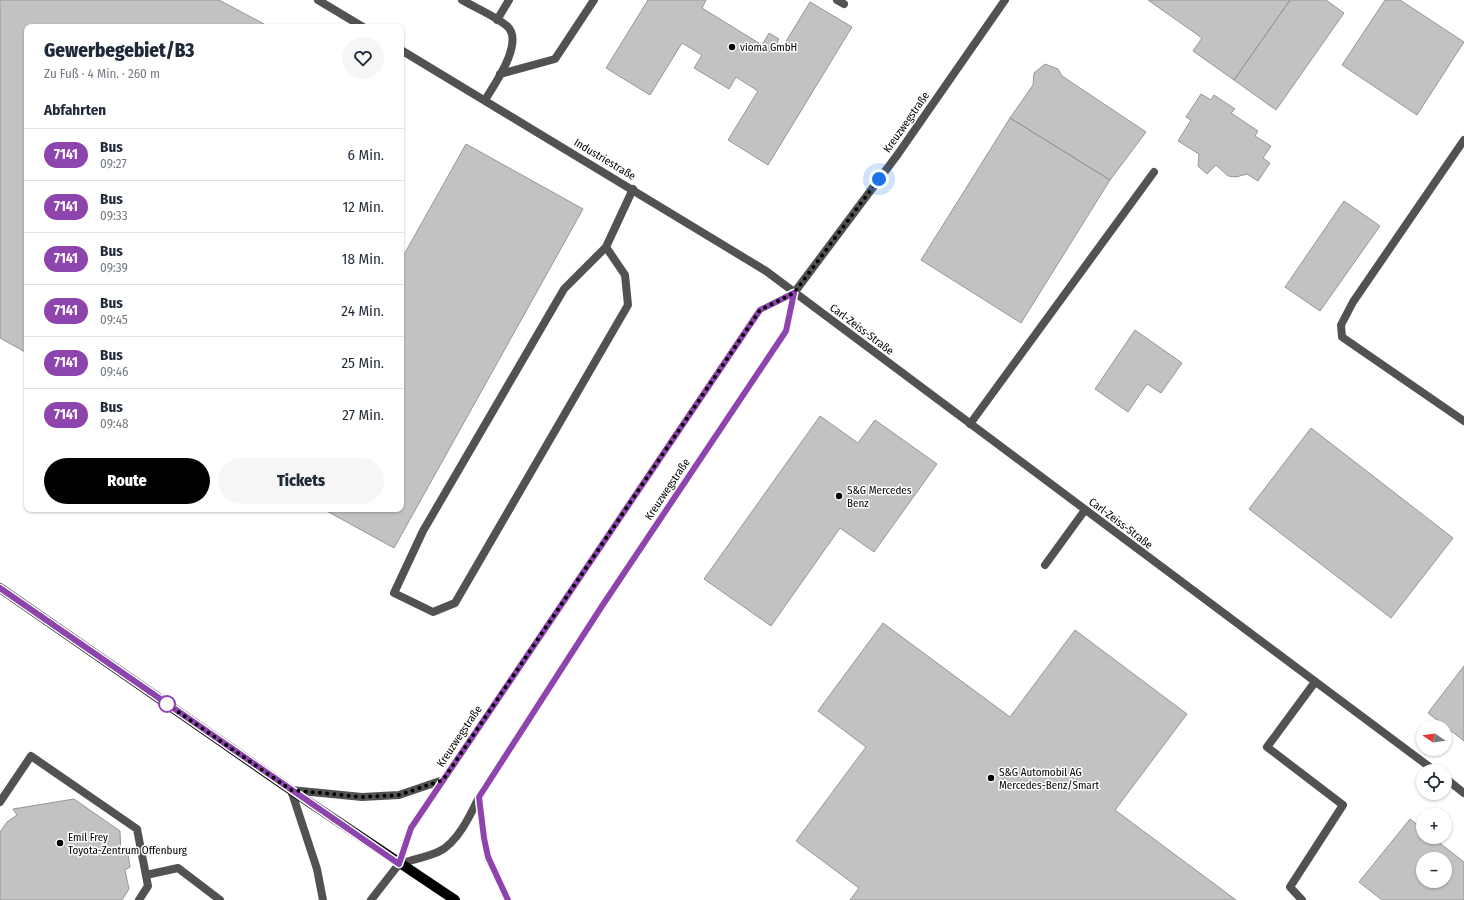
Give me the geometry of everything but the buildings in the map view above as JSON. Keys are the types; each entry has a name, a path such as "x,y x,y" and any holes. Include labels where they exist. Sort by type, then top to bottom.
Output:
{"main road":[{"path":"0,588 291,790 399,864 455,900"}],"street":[{"path":"318,0 358,24"},
{"path":"462,0 508,26 514,41 509,59 485,100"},
{"path":"497,20 509,0"},
{"path":"500,74 555,59 594,0"},
{"name":"Kreuzwegstraße","path":"399,864 440,851 451,842 468,821 479,797 602,606 786,331 794,293 898,154 1006,0"},
{"name":"Industriestraße","path":"404,52 633,189 766,271 794,293"},
{"path":"1464,140 1353,302 1341,325 1342,337 1464,421"},
{"path":"970,424 1154,172"},
{"path":"606,247 625,275 628,305 455,603 433,612 394,593 423,531 564,289 606,247 633,189"},
{"name":"Kreuzwegstraße","path":"399,864 411,828 760,310 794,293"},
{"name":"Carl-Zeiss-Straße","path":"794,293 1426,764"},
{"path":"1045,564 1085,510"},
{"path":"1302,900 1290,887 1343,805 1267,747 1315,682"},
{"path":"0,802 31,756 137,828 148,886 139,900"},
{"path":"323,900 317,869 291,790 362,797 399,795 443,780"},
{"path":"1452,784 1464,793"},
{"path":"479,797 488,857 508,900"},
{"path":"371,900 399,864"},
{"path":"146,875 178,868 220,900"}],"bus line":[{"name":"7141","path":"0,588 399,864 411,828 596,551 760,310 794,293 786,331 602,606 479,797 488,857 508,900"}],"place":[{"name":"vioma GmbH","path":"732,47"},
{"name":"S&G Mercedes Benz","path":"839,496"},
{"name":"S&G Automobil AG Mercedes-Benz/Smart","path":"991,778"},
{"name":"Emil Frey Toyota-Zentrum Offenburg","path":"60,843"}],"route":[{"path":"167,704 291,790 362,797 399,795 443,780 596,551 760,310 794,293 879,179"}]}
